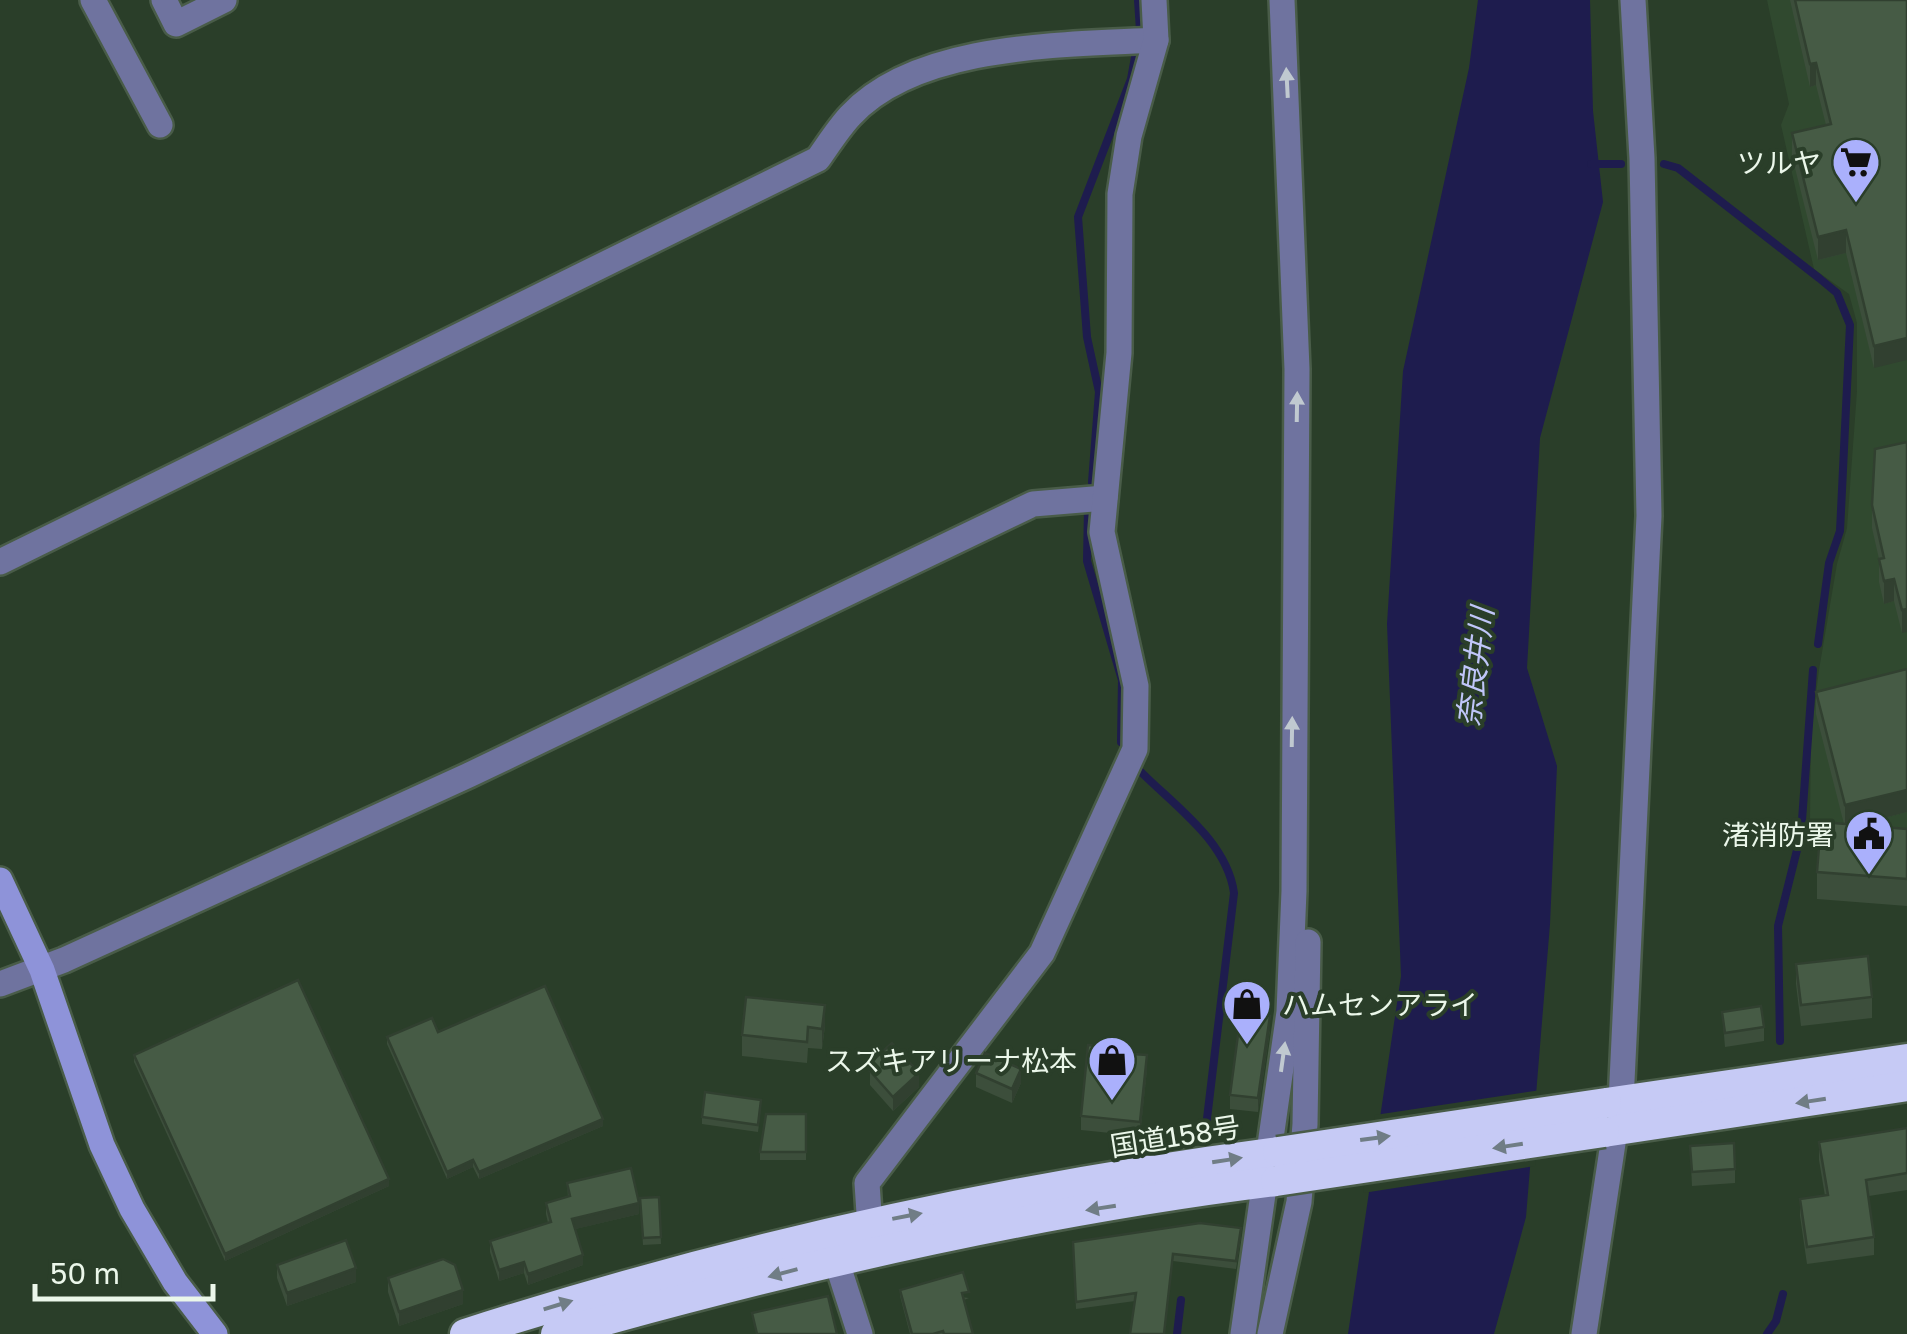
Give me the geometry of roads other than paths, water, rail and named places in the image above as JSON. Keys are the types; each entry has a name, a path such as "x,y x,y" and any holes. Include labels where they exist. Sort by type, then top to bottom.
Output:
{"highway":[{"name":"国道158号","path":"1612,1117 1907,1059"},
{"name":"国道158号","path":"465,1334 662,1275 870,1238 1064,1214 1272,1167 1612,1117 1907,1086"},
{"name":"国道158号","path":"556,1334 832,1247"}],"street":[{"path":"94,0 160,125"},
{"path":"164,0 176,24 224,0"},
{"path":"870,1238 868,1183 1042,953 1135,750 1136,686 1102,532 1118,353 1120,194 1130,136 1156,40 1154,0"},
{"path":"1243,1334 1272,1167 1289,1012 1297,370 1282,0"},
{"path":"1584,1334 1612,1117 1649,516 1642,158 1633,0"},
{"path":"0,562 818,159 851,114 896,82 1002,49 1156,40"},
{"path":"0,984 42,970 469,775 1033,504 1105,498"},
{"path":"1270,1334 1299,1202 1305,1124 1308,892 1291,821"},
{"path":"0,880 42,970 102,1145 132,1209 174,1282 215,1334"},
{"path":"832,1247 860,1334"}],"water":[{"name":"奈良井川","path":"1478,0 1590,0 1593,111 1603,202 1540,438 1527,668 1557,766 1550,924 1526,1217 1494,1334 1348,1334 1401,976 1387,624 1403,371 1469,68"}],"waterway":[{"path":"1092,482 1099,392 1087,337 1078,217 1131,79 1140,30 1138,0"},
{"path":"1591,164 1621,164"},
{"path":"1664,164 1678,168 1837,293 1850,325 1840,531 1829,563 1818,644"},
{"path":"1088,509 1087,561 1122,680 1121,742"},
{"path":"1780,1041 1778,926 1801,834 1813,670"},
{"path":"1141,772 1211,842 1234,893 1206,1127"},
{"path":"1767,1334 1776,1321 1783,1294"},
{"path":"1177,1334 1181,1300"}],"place":[{"name":"ツルヤ","path":"1856,204"},
{"name":"渚消防署","path":"1869,876"},
{"name":"ハムセンアライ","path":"1247,1046"},
{"name":"スズキアリーナ松本","path":"1112,1102"}]}
